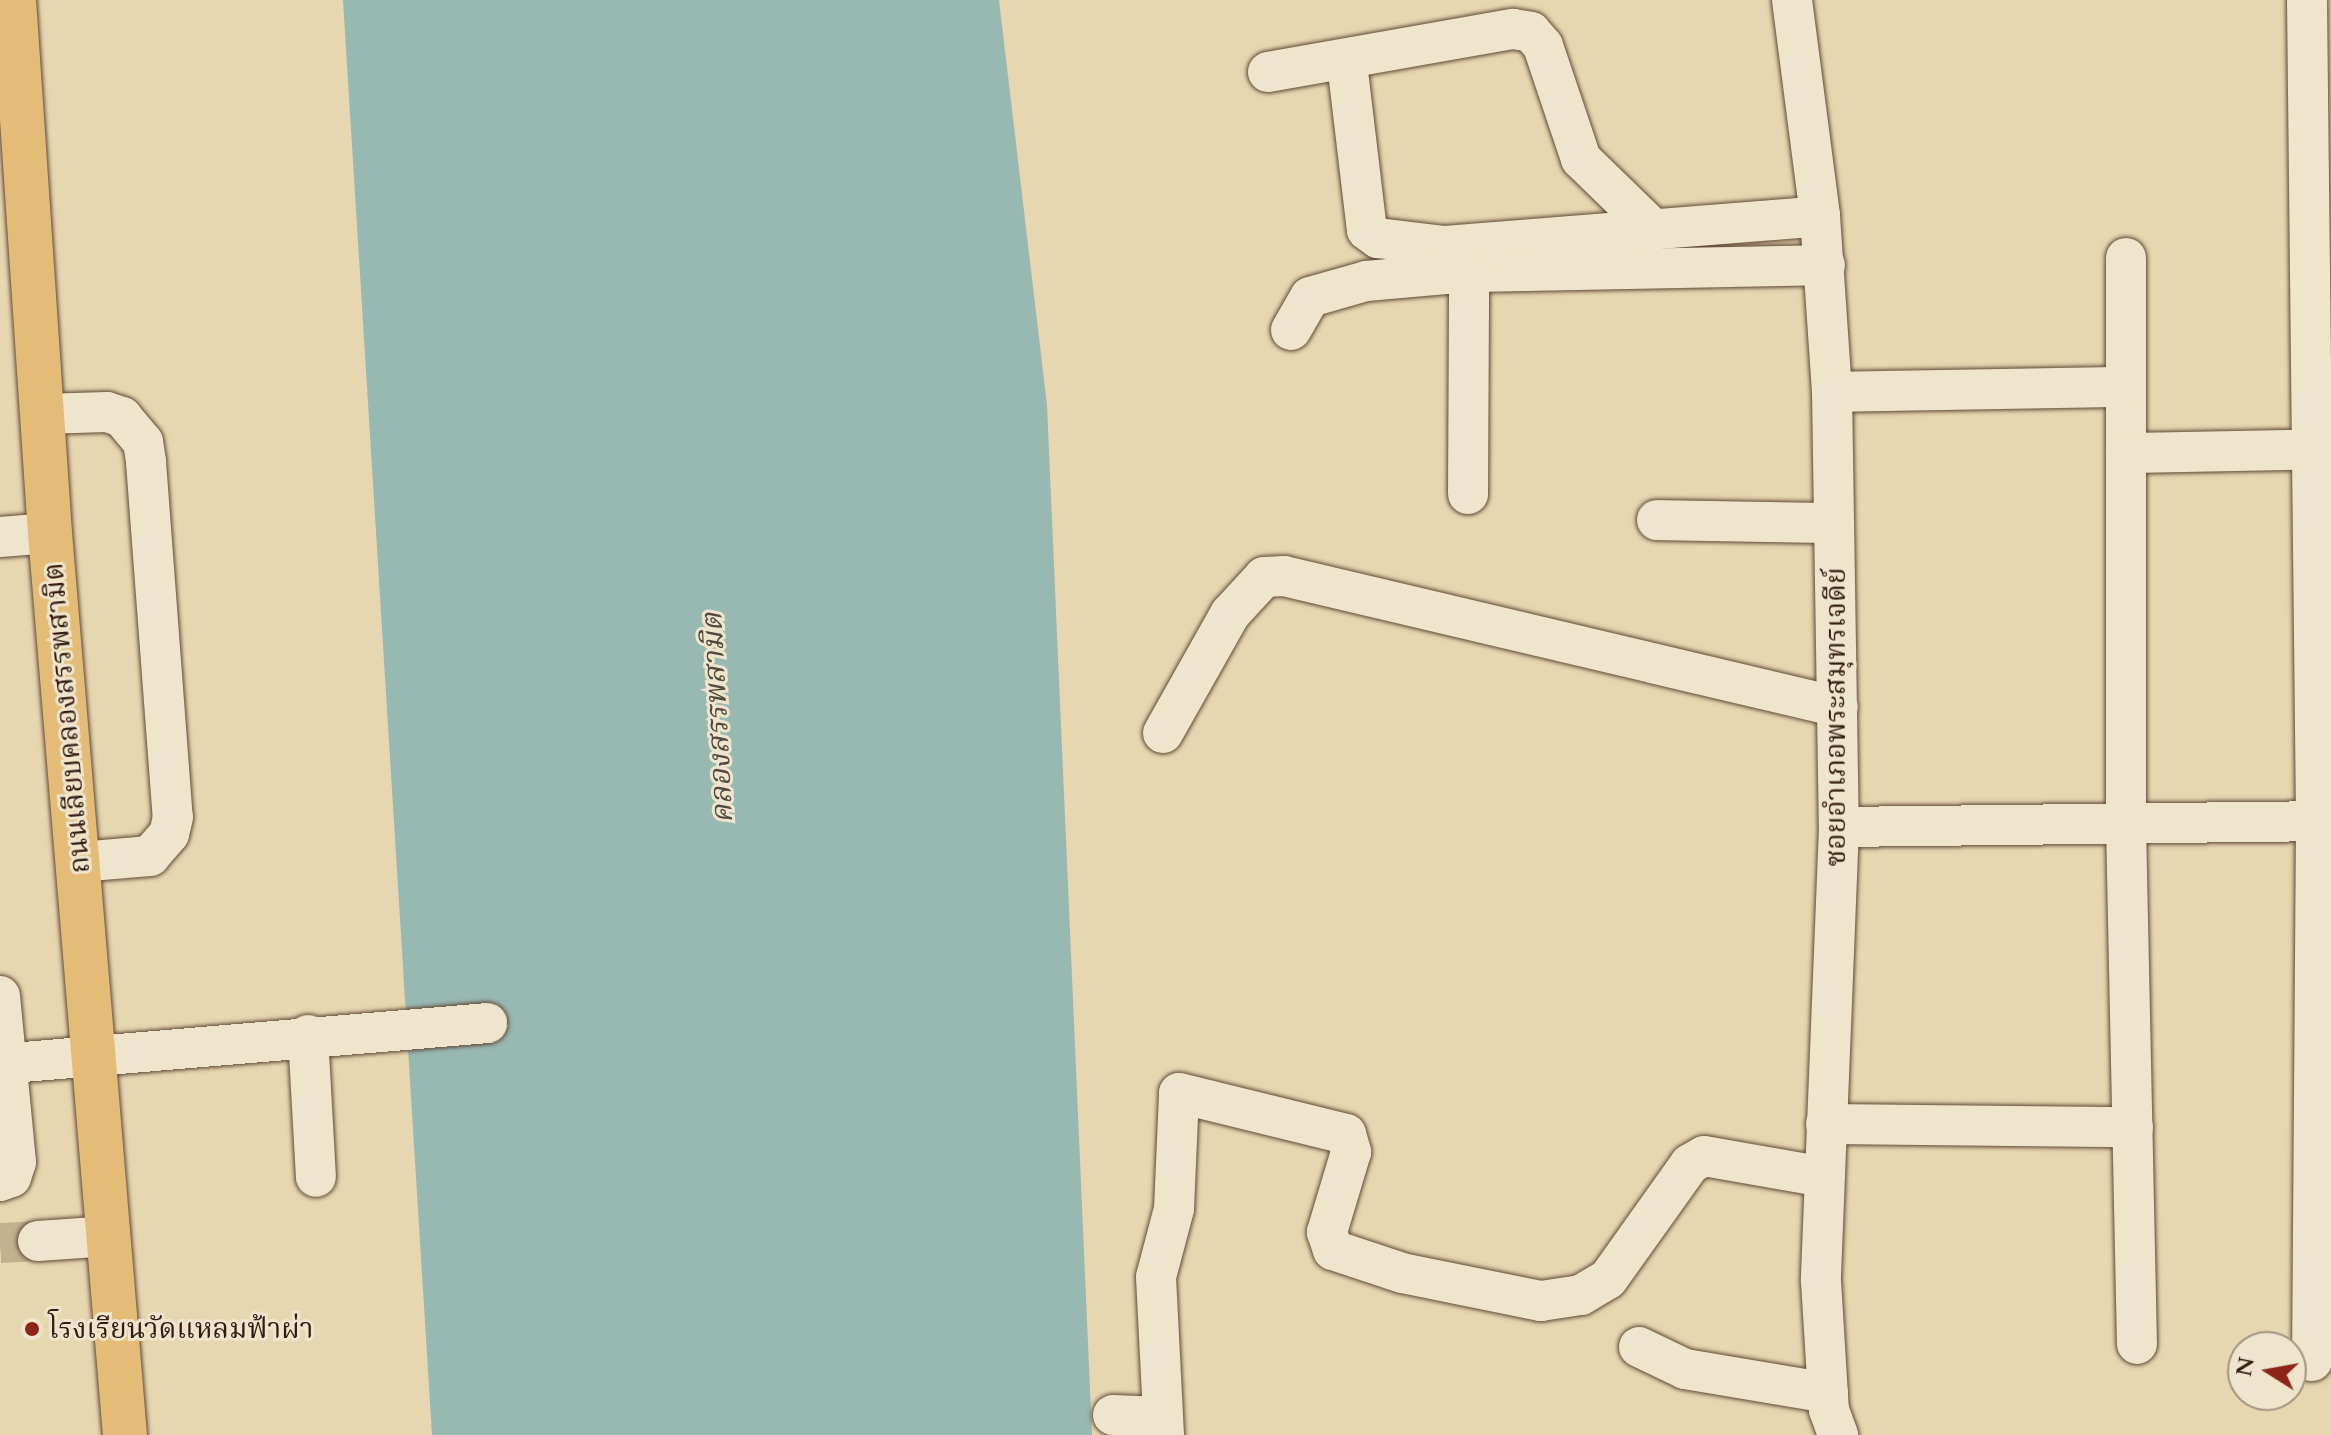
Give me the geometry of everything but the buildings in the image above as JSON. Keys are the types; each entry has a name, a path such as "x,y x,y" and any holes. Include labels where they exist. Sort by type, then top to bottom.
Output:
{"main road":[{"name":"ถนนเลียบคลองสรรพสามิต","path":"10,18 50,533 97,1055 125,1435"}],"street":[{"name":"ซอยอำเภอพระสมุทรเจดีย์","path":"1792,0 1820,216 1832,392 1839,827 1824,1177 1828,1393 1838,1435"},
{"path":"2307,0 2318,182 2323,821 2312,1361"},
{"path":"1268,72 1347,63 1513,29 1531,32 1543,46 1581,159 1652,228"},
{"path":"1347,63 1366,222 1378,238 1443,246 1820,216"},
{"path":"2126,258 2126,825 2137,1344"},
{"path":"1291,330 1301,303 1335,287 1469,272 1825,265"},
{"path":"1468,494 1469,272"},
{"path":"1832,392 2125,387"},
{"path":"42,414 122,417 143,442 146,462 173,817 169,834 150,856 80,862"},
{"path":"2126,453 2320,449"},
{"path":"1657,520 1834,523"},
{"path":"0,537 50,533"},
{"path":"1163,733 1248,587 1274,576 1838,707"},
{"path":"1839,827 2323,821"},
{"path":"0,996 4,1064 16,1162 11,1177 0,1181"},
{"path":"4,1064 308,1035 487,1023"},
{"path":"308,1035 316,1177"},
{"path":"1113,1415 1164,1426 1156,1277 1174,1209 1176,1095 1182,1091 1346,1134 1351,1152 1327,1232 1333,1250 1402,1273 1541,1301 1581,1295 1608,1279 1690,1164 1704,1156 1824,1177"},
{"path":"1826,1124 2133,1127"},
{"path":"38,1241 110,1236"},
{"path":"1639,1347 1685,1369 1828,1393"}],"water":[{"name":"คลองสรรพสามิต","path":"343,0 999,0 1047,405 1092,1435 432,1435"}],"tunnel":[{"path":"0,1243 38,1241"}],"place":[{"name":"โรงเรียนวัดแหลมฟ้าผ่า","path":"32,1329"}]}
